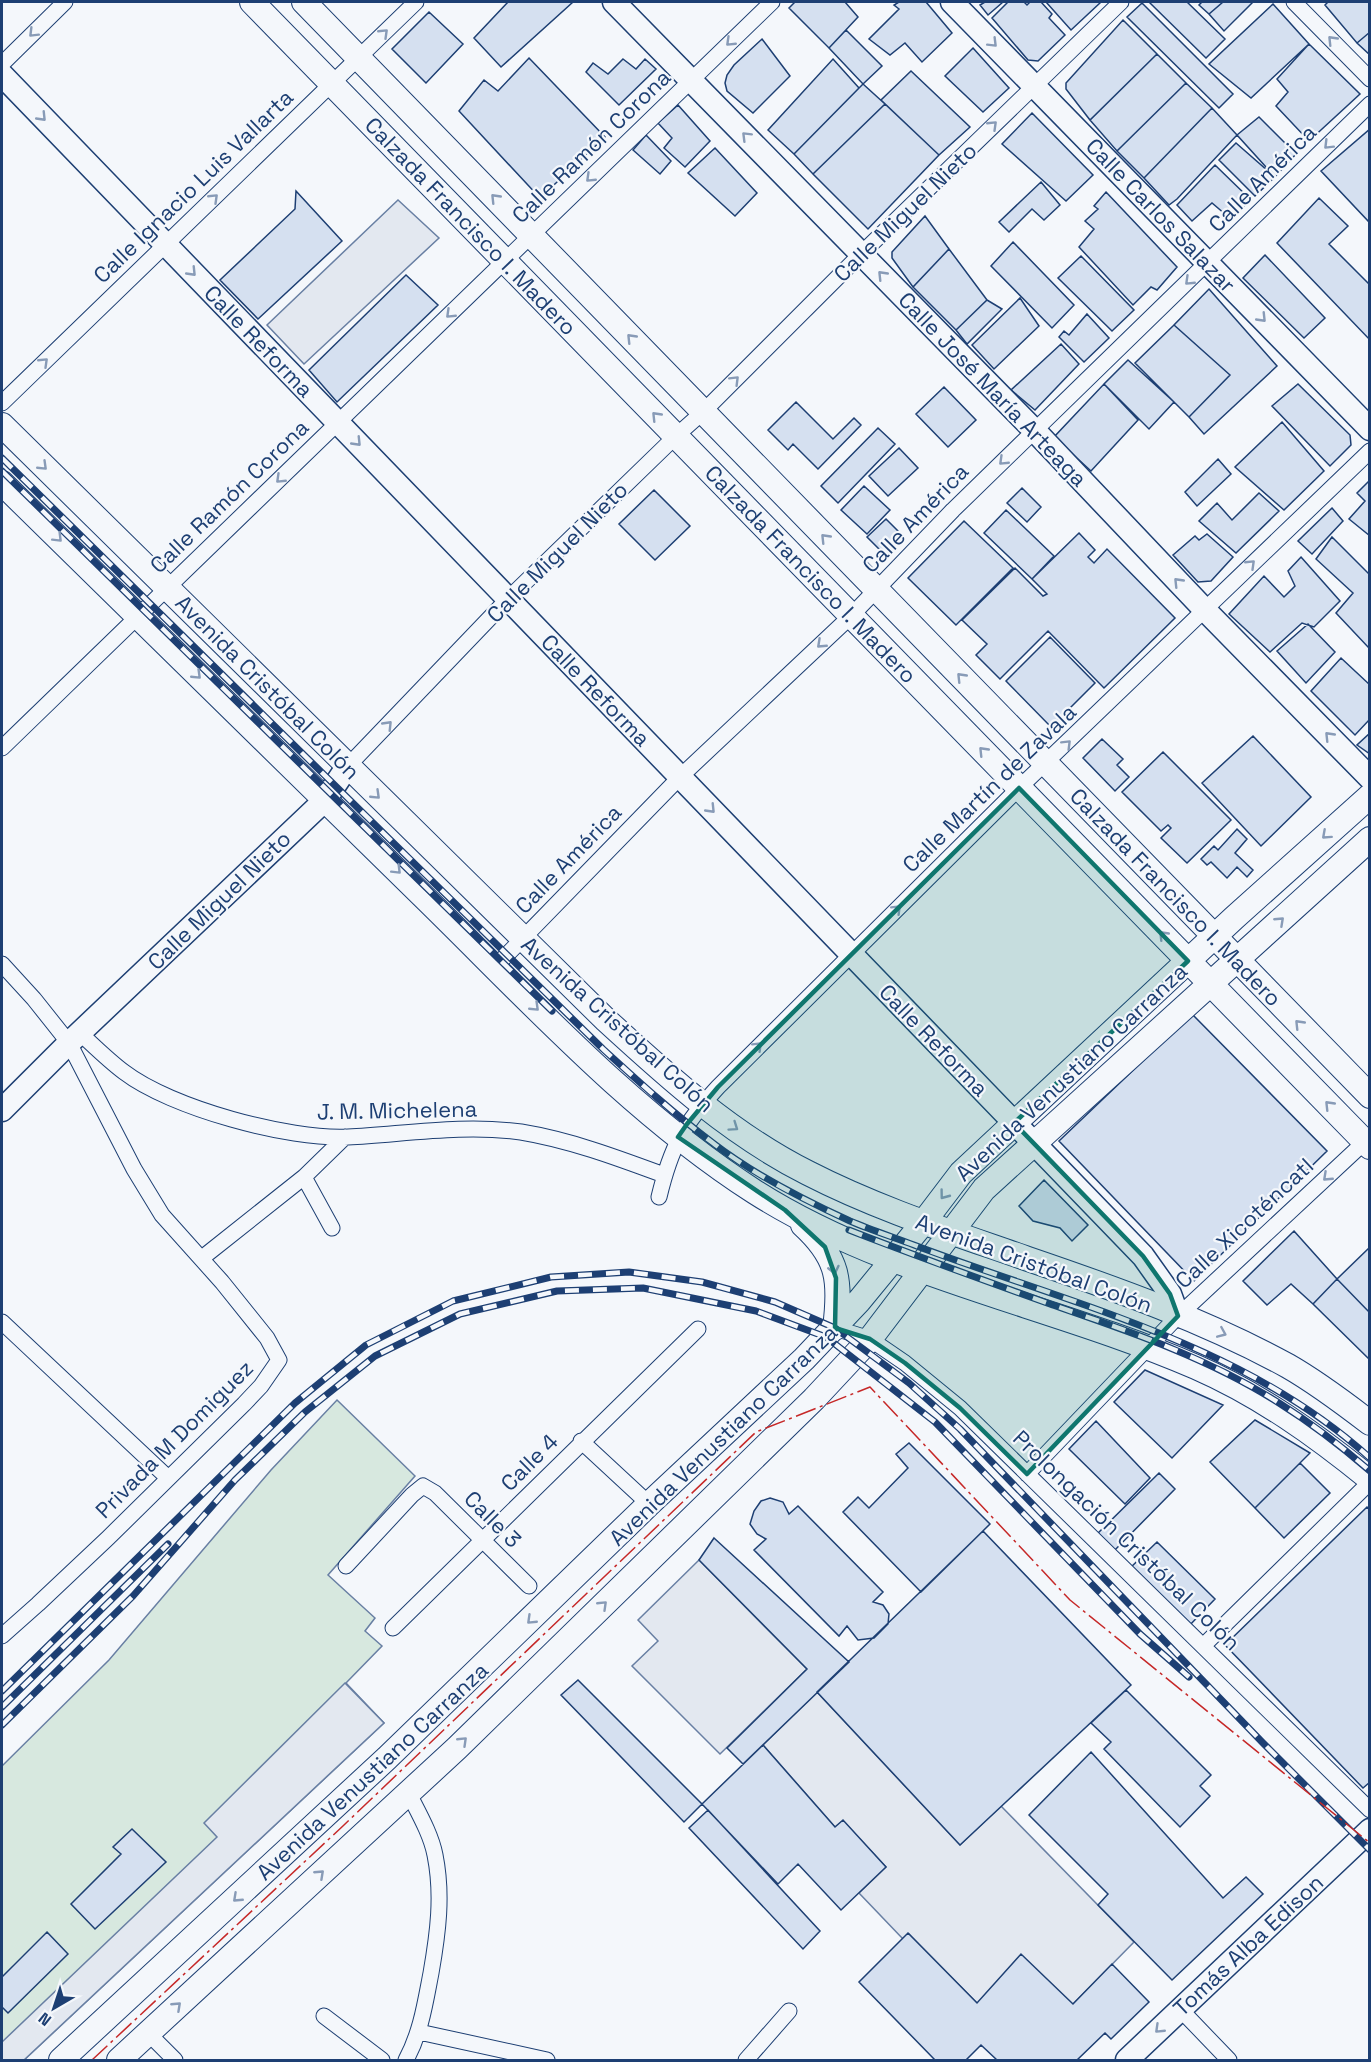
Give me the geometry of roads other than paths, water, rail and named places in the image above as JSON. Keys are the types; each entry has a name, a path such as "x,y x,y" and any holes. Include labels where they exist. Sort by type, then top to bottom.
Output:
{"main road":[{"name":"Calzada Francisco I. Madero","path":"252,2 1210,984 1368,1142"},
{"name":"Calzada Francisco I. Madero","path":"304,2 1370,1096"},
{"name":"Avenida Cristóbal Colón","path":"2,425 606,1020 702,1104 757,1143 807,1173 867,1201 1072,1275 1228,1336 1289,1367 1370,1423"},
{"name":"Avenida Cristóbal Colón","path":"2,483 585,1054 678,1137 718,1168 785,1210 893,1259 1062,1316 1198,1368 1306,1429 1370,1480"},
{"name":"Avenida Venustiano Carranza","path":"61,2061 387,1758 649,1504 804,1359 835,1328 923,1223 961,1173 1214,937 1370,796"},
{"name":"Avenida Venustiano Carranza","path":"119,2061 487,1718 814,1399 870,1339 984,1189 1370,839"},
{"path":"785,1210 825,1247 832,1262 837,1296 835,1328"}],"street":[{"path":"2,64 65,2"},
{"name":"Calle Ignacio Luis Vallarta","path":"2,403 416,2"},
{"name":"Calle José María Arteaga","path":"614,2 1035,431 1204,609 1370,778"},
{"name":"Calle Ramón Corona","path":"2,748 772,2"},
{"name":"Calle Carlos Salazar","path":"952,2 1370,429"},
{"name":"Calle Miguel Nieto","path":"2,1110 74,1038 325,800 347,767 508,599 703,412 1121,2"},
{"path":"1294,2 1370,80"},
{"name":"Calle Reforma","path":"2,75 1143,1256 1170,1294 1178,1316"},
{"name":"Calle América","path":"495,967 680,777 851,616 953,510 1370,104"},
{"name":"Calle Martín de Zavala","path":"659,1197 664,1175 678,1137 702,1104 1019,788 1370,451"},
{"path":"2,964 74,1038"},
{"name":"J. M. Michelena","path":"74,1038 151,1088 188,1104 236,1120 281,1131 345,1137 433,1130 479,1129 520,1132 559,1140 607,1154 664,1175"},
{"name":"Privada M Domiguez","path":"2,1636 100,1545 261,1386 279,1360 267,1338 202,1258 162,1215 149,1195 74,1038"},
{"path":"202,1258 304,1178 345,1137"},
{"name":"Calle Xicoténcatl","path":"1027,1474 1178,1316 1368,1142"},
{"path":"304,1178 332,1228"},
{"path":"2,1322 167,1477"},
{"name":"Prolongación Cristóbal Colón","path":"835,1328 870,1339 905,1363 960,1408 1370,1810"},
{"name":"Calle 4","path":"393,1628 581,1441 698,1329"},
{"path":"581,1441 649,1504"},
{"path":"1203,1646 1370,1480"},
{"name":"Calle 3","path":"346,1566 423,1486 435,1493 529,1586"},
{"path":"406,2061 419,2032 425,2009 435,1946 440,1889 435,1853 408,1792"},
{"name":"Tomás Alba Edison","path":"1127,2061 1370,1830"},
{"path":"1180,2009 1229,2061"},
{"path":"746,2061 789,2011"},
{"path":"324,2016 382,2061"},
{"path":"419,2032 547,2061"},
{"path":"149,2034 175,2061"}],"railway":[{"path":"2,458 603,1049 643,1086 728,1154 779,1186 850,1221 1153,1330 1211,1356 1267,1384 1320,1418 1370,1458"},
{"path":"2,471 552,1011"},
{"path":"849,1230 1138,1335 1225,1372 1291,1411 1326,1435 1370,1471"},
{"path":"2,1691 295,1403 366,1345 453,1301 551,1277 629,1272 702,1282 775,1302 835,1328 909,1383 960,1429 1263,1743 1370,1850"},
{"path":"2,1725 133,1596 235,1480 305,1412 375,1356 460,1314 557,1291 643,1288 756,1311 826,1337 935,1422 1140,1634 1189,1677"},
{"path":"2,1707 168,1544"}]}
